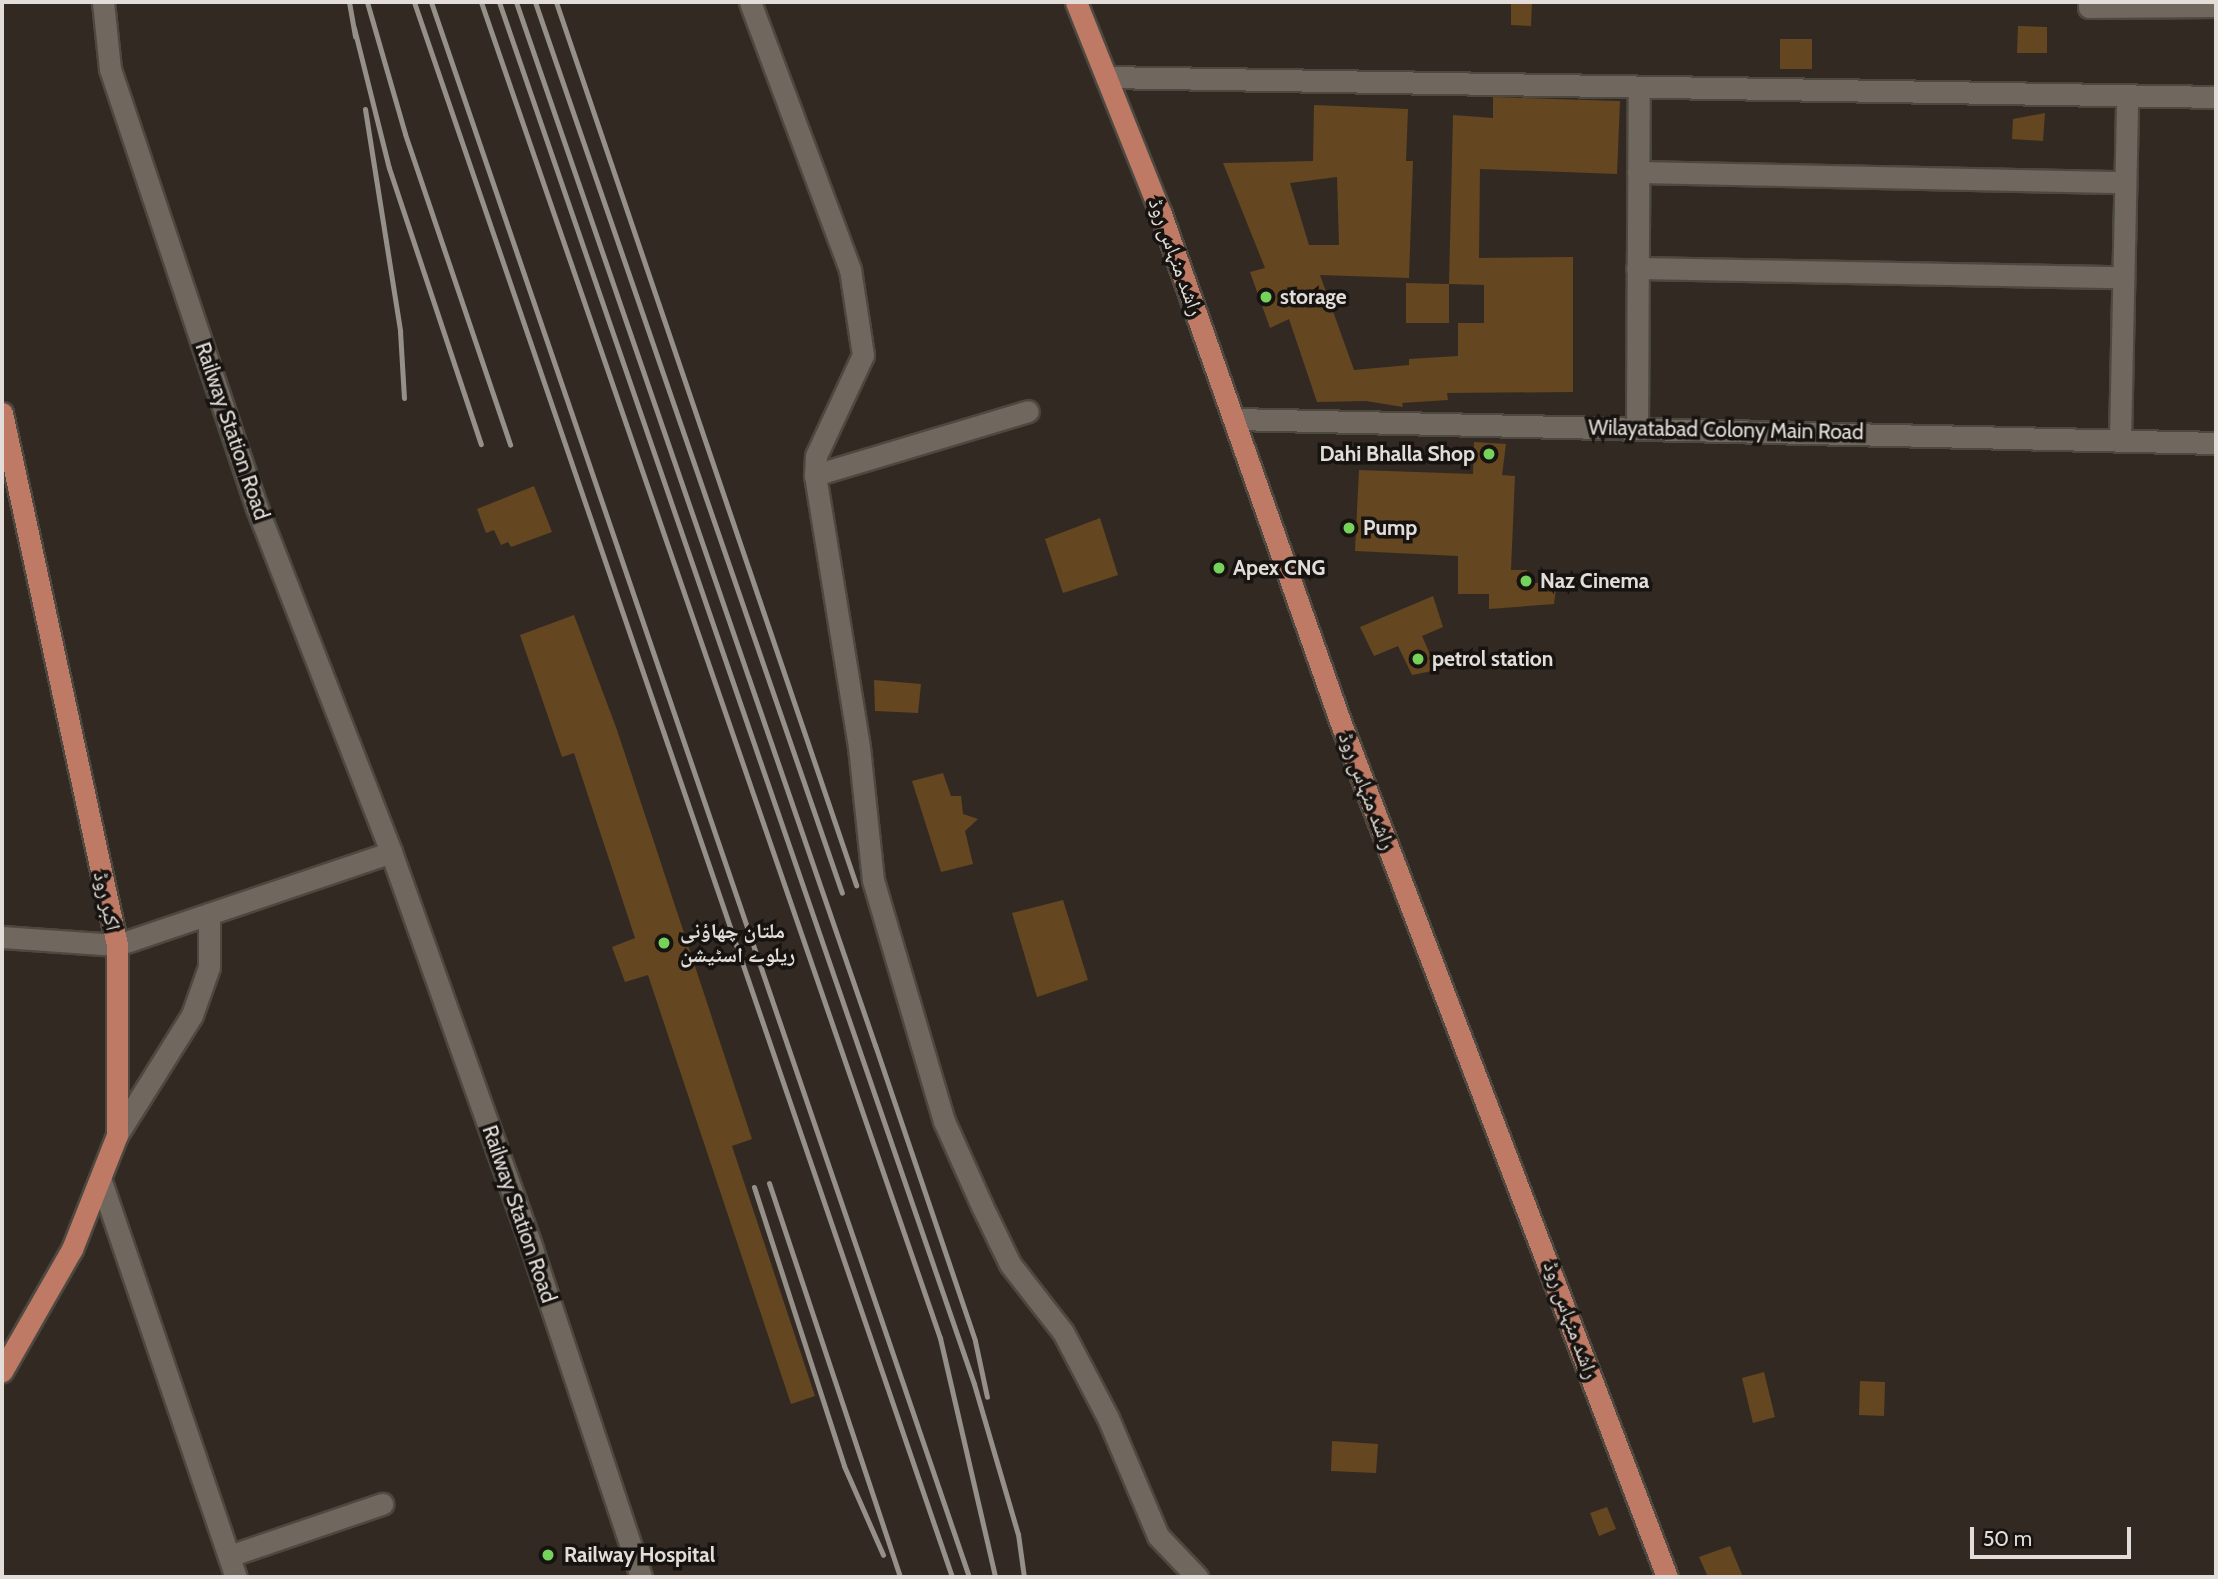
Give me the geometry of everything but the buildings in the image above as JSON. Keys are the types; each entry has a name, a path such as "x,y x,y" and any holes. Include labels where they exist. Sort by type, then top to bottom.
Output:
{"main road":[{"name":"راشد منہاس روڈ","path":"1076,2 1235,419 1340,721 1667,1577"},
{"name":"اکبر روڈ","path":"2,413 117,945 117,1135 72,1249 2,1371"}],"street":[{"name":"Railway Station Road","path":"103,2 110,69 257,508 391,852 532,1249 642,1577"},
{"path":"750,2 850,269 863,355 816,456 815,475 859,747 873,880 944,1121 1010,1264 1063,1332 1102,1406 1158,1536 1197,1577"},
{"path":"2089,2 2089,7 2216,6"},
{"path":"1106,77 2216,97"},
{"path":"1637,426 1639,88"},
{"path":"2120,440 2126,96"},
{"path":"1638,172 2125,182"},
{"path":"1637,268 2122,276"},
{"path":"815,475 1028,411"},
{"name":"Wilayatabad Colony Main Road","path":"1235,419 1637,426 2216,443"},
{"path":"2,937 117,945 391,852"},
{"path":"117,1135 192,1015 209,967 209,914"},
{"path":"101,1181 236,1577"},
{"path":"229,1556 382,1504"}],"railway":[{"path":"349,2 355,36"},
{"path":"367,2 405,134 510,445"},
{"path":"414,2 952,1577"},
{"path":"431,2 969,1577"},
{"path":"481,2 940,1338 995,1577"},
{"path":"499,2 974,1384 1018,1534 1024,1577"},
{"path":"516,2 975,1341 987,1397"},
{"path":"535,2 842,893"},
{"path":"556,2 856,885"},
{"path":"354,28 389,168 481,444"},
{"path":"365,109 400,331 404,398"},
{"path":"769,1183 900,1577"},
{"path":"754,1187 844,1466 883,1555"}],"place":[{"name":"storage","path":"1266,297"},
{"name":"Dahi Bhalla Shop","path":"1489,454"},
{"name":"Pump","path":"1349,528"},
{"name":"Apex CNG","path":"1219,568"},
{"name":"Naz Cinema","path":"1526,581"},
{"name":"petrol station","path":"1418,659"},
{"name":"ملتان چھاؤنی ریلوے اسٹیشن","path":"664,943"},
{"name":"Railway Hospital","path":"548,1555"}]}
